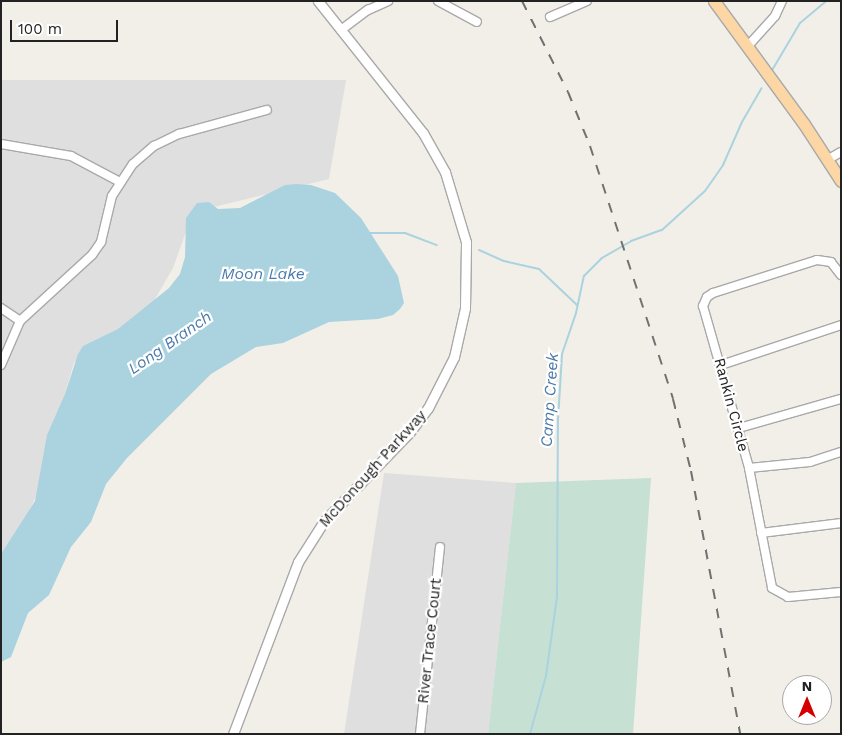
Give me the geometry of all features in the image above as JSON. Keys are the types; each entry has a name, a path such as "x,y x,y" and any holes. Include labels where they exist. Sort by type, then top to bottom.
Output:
{"main road":[{"path":"714,1 772,79 841,181"}],"street":[{"name":"McDonough Parkway","path":"233,734 298,562 324,521 409,433 428,408 454,357 465,308 466,242 446,172 418,127 318,1"},
{"path":"341,30 368,10 388,1"},
{"path":"438,1 477,22"},
{"path":"550,18 587,1"},
{"path":"747,47 775,16 782,1"},
{"path":"1,365 20,321 92,255 101,242 112,196 133,164 162,142 179,134 267,110"},
{"path":"1,144 70,156 120,182"},
{"path":"827,160 841,152"},
{"name":"Rankin Circle","path":"841,275 834,264 820,259 709,294 704,303 704,311 721,364 749,468 770,584 778,594 788,597 841,592"},
{"path":"1,308 20,321"},
{"path":"721,364 841,325"},
{"path":"739,428 841,399"},
{"path":"749,468 810,462 841,452"},
{"path":"761,533 841,523"},
{"name":"River Trace Court","path":"420,734 440,547"}],"shaded area":[{"path":"1,80 346,80 329,179 193,212 173,268 154,301 117,334 74,362 37,494 18,536 1,557"},
{"path":"384,473 516,483 488,734 344,734"}],"green space":[{"path":"651,478 633,734 488,734 516,483"}],"water":[{"name":"Moon Lake","path":"285,185 311,185 335,193 361,218 398,276 404,303 393,315 378,319 329,322 283,343 256,347 211,374 127,458 106,484 91,522 71,547 49,595 28,613 11,657 1,662 1,554 35,501 47,435 65,394 78,354 83,346 118,329 169,288 180,274 185,257 186,218 197,203 209,202 218,209 240,208"}],"waterway":[{"name":"Camp Creek","path":"771,72 800,23 826,1"},
{"name":"Camp Creek","path":"530,734 546,676 557,597 558,420 562,354 576,313 584,276 602,258 631,241 662,230 705,191 723,165 742,122 762,88"},
{"name":"Long Branch","path":"369,233 405,233 437,245"},
{"name":"Long Branch","path":"479,250 504,261 539,269 577,305"}],"railway":[{"path":"522,1 568,92 590,146 673,399 691,471 740,734"}]}
